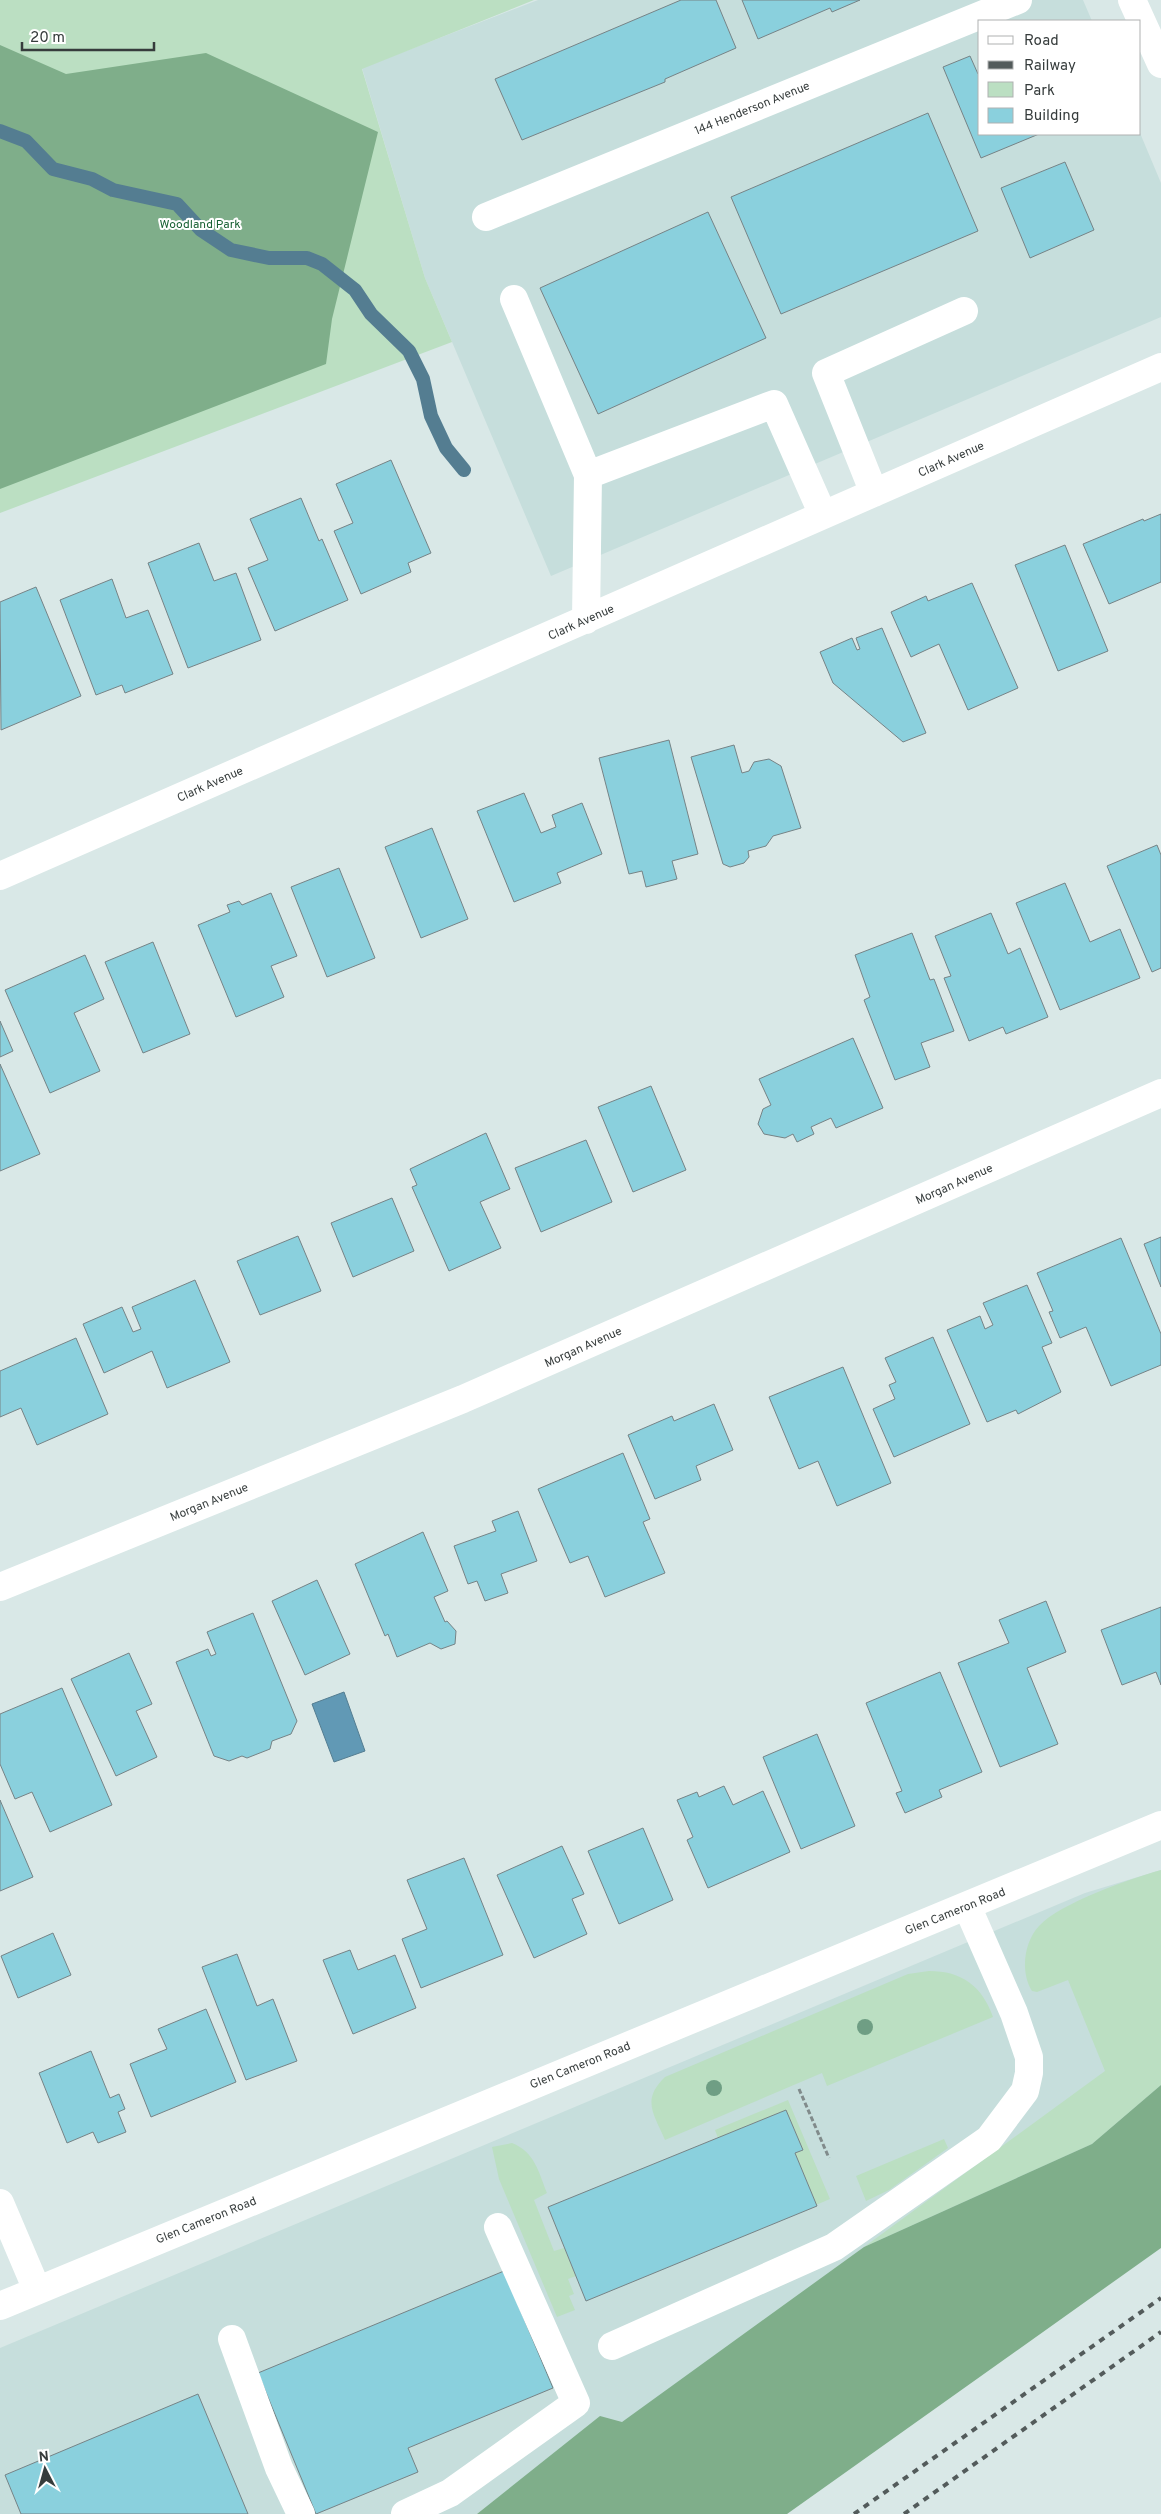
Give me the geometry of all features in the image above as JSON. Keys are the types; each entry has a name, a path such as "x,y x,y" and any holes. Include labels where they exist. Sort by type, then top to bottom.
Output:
{"street":[{"name":"144 Henderson Avenue","path":"486,217 1018,0"},
{"path":"1132,0 1161,64"},
{"path":"514,299 588,475 586,620"},
{"path":"874,493 826,372 964,311"},
{"name":"Clark Avenue","path":"0,876 1161,367"},
{"path":"588,475 774,404 823,515"},
{"name":"Morgan Avenue","path":"0,1587 472,1395 1161,1093"},
{"name":"Glen Cameron Road","path":"0,2306 1161,1825"},
{"path":"612,2346 834,2247 989,2139 1025,2091 1029,2073 1029,2057 1015,2016 967,1906"},
{"path":"0,2203 37,2290"},
{"path":"405,2514 450,2492 576,2403 498,2227"},
{"path":"232,2339 279,2468 301,2514"}],"path":[{"path":"799,2089 829,2158"}],"shaded area":[{"path":"538,0 1083,0 1092,20 978,20 978,135 1141,135 1161,183 1161,317 551,576 425,278 362,68"},
{"path":"1161,1870 1161,2203 666,2514 0,2514 0,2348 1085,1893"}],"green space":[{"name":"Woodland Park","path":"0,0 534,0 362,69 425,278 452,342 0,513"},
{"name":"Woodland Park","path":"0,45 66,74 206,53 378,132 332,319 326,364 0,489"},
{"path":"1161,1870 1161,2085 1092,2144 864,2247 1105,2071 1068,1980 1037,1992 1032,1991 1026,1975 1025,1957 1027,1949 1034,1933 1049,1917 1096,1893"},
{"path":"929,1971 951,1974 969,1982 983,1997 993,2017 827,2086 822,2073 665,2140 654,2115 652,2100 653,2093 665,2077 908,1974"},
{"path":"1161,2085 1161,2248 787,2514 477,2514 600,2416 622,2422 864,2247 1092,2144"},
{"path":"788,2100 830,2199 816,2205 795,2153 803,2150 786,2110 718,2138 715,2130"},
{"path":"944,2139 948,2148 889,2190 866,2201 856,2176"},
{"path":"512,2143 526,2152 535,2164 547,2193 534,2200 554,2251 564,2248 576,2276 568,2279 574,2294 569,2296 575,2310 557,2317 499,2179 492,2147"}],"water":[{"path":"344,1692 365,1751 334,1762 312,1704"}],"building":[{"path":"681,0 716,0 736,48 665,79 665,82 522,140 495,79"},
{"path":"742,0 860,0 832,12 830,8 758,39"},
{"path":"970,56 978,74 978,135 1037,135 981,158 943,67"},
{"path":"928,113 978,231 781,314 731,197"},
{"path":"1065,162 1094,230 1030,258 1001,188"},
{"path":"708,212 766,338 598,414 540,288"},
{"path":"391,460 431,553 408,563 411,572 361,594 334,531 353,523 336,484"},
{"path":"301,498 319,541 322,539 348,600 275,631 248,568 268,560 250,519"},
{"path":"1161,514 1161,582 1109,604 1083,544 1143,519 1144,521"},
{"path":"199,543 214,581 236,573 261,640 188,668 148,563"},
{"path":"1065,545 1108,651 1058,671 1015,565"},
{"path":"112,579 126,618 148,610 173,674 125,693 122,685 96,695 60,600"},
{"path":"972,583 1018,688 968,710 939,644 911,657 891,612 926,596 928,601"},
{"path":"36,587 81,696 1,730 0,602"},
{"path":"882,628 926,733 903,742 833,683 820,652 852,638 857,650 860,649 856,638"},
{"path":"669,740 698,854 672,861 677,879 646,887 642,871 629,874 599,758"},
{"path":"734,745 742,773 749,771 754,762 769,759 781,766 801,828 773,836 766,846 748,851 749,857 744,863 730,867 723,864 691,757"},
{"path":"524,793 541,833 556,827 552,815 582,803 602,854 557,873 561,883 514,902 477,811"},
{"path":"432,828 468,919 421,938 385,847"},
{"path":"1157,845 1161,855 1161,968 1152,972 1107,866"},
{"path":"339,868 375,958 327,977 291,887"},
{"path":"1065,883 1090,942 1120,929 1140,978 1060,1010 1016,903"},
{"path":"271,893 297,956 271,966 284,997 236,1017 198,925 230,912 227,905 239,901 242,905"},
{"path":"991,913 1008,954 1020,948 1048,1017 1006,1034 1003,1027 969,1041 944,978 951,976 935,936"},
{"path":"912,933 930,980 934,979 954,1031 921,1043 930,1067 895,1080 864,1000 870,997 855,955"},
{"path":"153,942 190,1034 143,1053 105,962"},
{"path":"85,955 104,999 74,1013 100,1071 50,1093 5,990"},
{"path":"0,1021 13,1051 0,1057"},
{"path":"853,1038 883,1108 836,1128 831,1118 811,1127 814,1134 797,1142 793,1134 785,1138 764,1134 758,1124 763,1109 771,1105 759,1079"},
{"path":"0,1064 40,1154 0,1171"},
{"path":"651,1086 686,1170 633,1192 598,1107"},
{"path":"486,1133 510,1189 480,1202 501,1248 449,1271 412,1187 417,1185 410,1169"},
{"path":"586,1140 612,1202 541,1232 515,1168"},
{"path":"392,1198 414,1251 353,1277 331,1223"},
{"path":"298,1236 321,1291 260,1315 237,1261"},
{"path":"1161,1237 1161,1287 1144,1244"},
{"path":"1121,1238 1161,1334 1161,1365 1111,1386 1086,1327 1060,1338 1049,1312 1053,1311 1037,1273"},
{"path":"195,1280 230,1362 167,1388 152,1351 104,1373 83,1324 122,1307 133,1332 141,1329 132,1307"},
{"path":"1027,1285 1052,1343 1042,1347 1061,1392 1018,1414 1016,1410 987,1422 947,1330 980,1316 985,1329 993,1325 983,1303"},
{"path":"933,1337 970,1424 894,1457 873,1409 895,1399 889,1385 896,1382 885,1358"},
{"path":"76,1338 108,1414 37,1445 21,1408 0,1417 0,1371"},
{"path":"843,1367 891,1483 837,1506 818,1461 799,1469 769,1397"},
{"path":"714,1404 733,1450 696,1466 701,1480 655,1499 628,1435 672,1416 674,1421"},
{"path":"623,1453 650,1519 643,1522 665,1573 605,1597 588,1556 570,1563 538,1489"},
{"path":"518,1511 537,1561 501,1574 508,1593 485,1601 477,1581 468,1584 454,1546 496,1531 492,1521"},
{"path":"423,1532 448,1591 434,1597 445,1622 447,1621 456,1631 455,1644 441,1649 430,1643 397,1657 388,1634 385,1636 355,1564"},
{"path":"317,1580 350,1654 305,1675 272,1601"},
{"path":"1046,1601 1066,1652 1027,1668 1058,1744 1000,1767 958,1663 1009,1643 999,1620"},
{"path":"1161,1607 1161,1685 1156,1672 1122,1685 1101,1630"},
{"path":"253,1613 297,1721 291,1734 272,1741 270,1749 247,1758 242,1756 229,1761 214,1756 176,1662 208,1649 211,1656 216,1654 207,1632"},
{"path":"129,1653 152,1704 136,1711 157,1757 116,1776 71,1679"},
{"path":"940,1672 982,1772 939,1790 942,1797 905,1813 896,1793 902,1791 866,1703"},
{"path":"62,1688 112,1805 50,1832 32,1792 15,1799 0,1764 0,1714"},
{"path":"817,1734 855,1826 801,1849 763,1757"},
{"path":"724,1786 733,1805 763,1791 790,1852 708,1888 687,1840 693,1837 677,1800 697,1792 699,1797"},
{"path":"0,1800 33,1877 0,1891"},
{"path":"643,1828 673,1900 619,1924 588,1851"},
{"path":"562,1846 584,1894 572,1899 587,1934 534,1958 497,1875"},
{"path":"464,1858 503,1955 421,1988 402,1939 427,1929 407,1880"},
{"path":"53,1933 71,1975 18,1998 1,1956"},
{"path":"350,1950 358,1970 395,1955 416,2008 353,2034 323,1960"},
{"path":"237,1954 257,2006 273,1999 297,2061 246,2080 202,1967"},
{"path":"206,2009 236,2082 151,2117 130,2064 167,2049 158,2029"},
{"path":"91,2051 110,2098 119,2094 125,2109 118,2112 126,2132 98,2143 93,2132 67,2143 39,2073"},
{"path":"786,2110 803,2150 795,2153 817,2206 586,2301 548,2207"},
{"path":"504,2271 553,2388 408,2448 418,2472 316,2514 258,2373"},
{"path":"198,2394 248,2514 21,2514 5,2475"}],"waterway":[{"path":"0,131 26,141 53,169 92,179 113,190 177,204 201,230 231,250 269,258 307,258 322,264 355,290 371,314 409,351 423,379 431,416 446,448 464,470"}],"railway":[{"path":"854,2514 1161,2298"},
{"path":"904,2514 1161,2332"}]}
